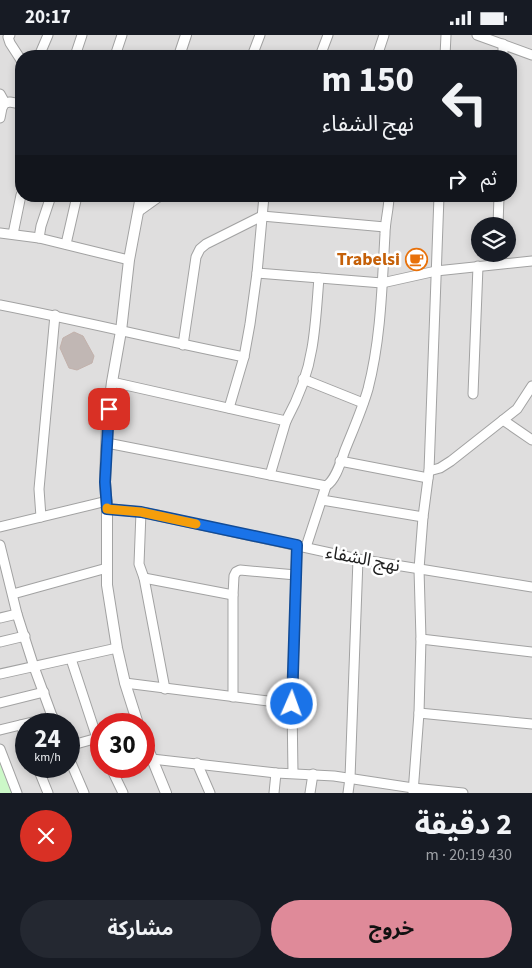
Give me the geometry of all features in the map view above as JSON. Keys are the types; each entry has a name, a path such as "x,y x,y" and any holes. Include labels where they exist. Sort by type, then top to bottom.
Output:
{"street":[{"path":"10,35 8,37 15,51"},
{"path":"42,50 48,35"},
{"path":"77,50 82,35"},
{"path":"117,50 122,35"},
{"path":"181,50 186,35"},
{"path":"254,50 260,35"},
{"path":"322,50 328,35"},
{"path":"378,50 384,35"},
{"path":"445,50 446,35"},
{"path":"477,35 532,55"},
{"path":"503,44 503,50"},
{"path":"0,93 5,103"},
{"path":"5,103 15,103"},
{"path":"0,118 5,103"},
{"path":"13,234 20,202"},
{"path":"38,237 49,202"},
{"path":"66,245 76,202"},
{"path":"135,713 117,648 107,585 107,505 105,482 112,382 121,331 129,260 140,202"},
{"path":"139,211 152,202"},
{"path":"229,408 244,357 250,325 263,202"},
{"path":"292,773 296,575 302,546 326,486 332,479 340,461 367,390 375,356 385,227 390,202"},
{"path":"413,790 419,713 419,569 428,475 439,202"},
{"path":"498,202 498,217"},
{"path":"183,345 196,257 200,249 206,244 262,216 385,227"},
{"path":"0,233 38,237 129,260"},
{"path":"257,273 382,283 436,271 532,261"},
{"path":"474,394 478,266"},
{"path":"270,475 286,421 295,405 312,348 319,278"},
{"path":"0,305 55,315 183,345 244,357"},
{"path":"41,517 40,489 55,315"},
{"path":"303,379 363,403"},
{"path":"112,382 286,421"},
{"path":"340,461 428,475 451,461 517,409 532,386"},
{"path":"503,420 532,440"},
{"path":"107,443 326,486"},
{"path":"322,500 423,517"},
{"name":"نهج الشفاء","path":"0,527 41,517 107,505 358,559 532,587"},
{"path":"141,512 139,563 144,578 165,689"},
{"path":"0,545 24,636 51,713"},
{"path":"348,793 358,559"},
{"path":"13,594 107,568"},
{"path":"233,697 233,595 236,572 240,570 296,575"},
{"path":"144,578 233,595"},
{"path":"0,618 18,614"},
{"path":"0,641 24,636"},
{"path":"420,639 532,652"},
{"path":"0,675 117,648"},
{"path":"71,659 90,713"},
{"path":"125,683 292,704"},
{"path":"0,703 44,692"},
{"path":"419,713 532,724"},
{"path":"0,730 15,726"},
{"path":"0,749 17,793"},
{"path":"155,759 276,773 350,778 413,790 463,793"},
{"path":"198,763 210,793"},
{"path":"155,766 166,793"},
{"path":"274,793 276,773"},
{"path":"310,793 313,774"},
{"path":"42,778 48,793"},
{"path":"78,778 84,793"},
{"path":"116,778 123,793"}],"shaded area":[{"path":"0,35 532,35 532,793 0,793"}],"green space":[{"path":"0,758 14,793 0,793"}],"building":[{"path":"74,332 83,336 94,356 92,363 77,370 69,368 60,348 63,338"}],"slow traffic":[{"path":"107,508 141,512 196,524"}],"place":[{"name":"Trabelsi","path":"416,259"}],"route":[{"path":"109,409 105,482 107,509 141,512 297,545 292,704"}]}
